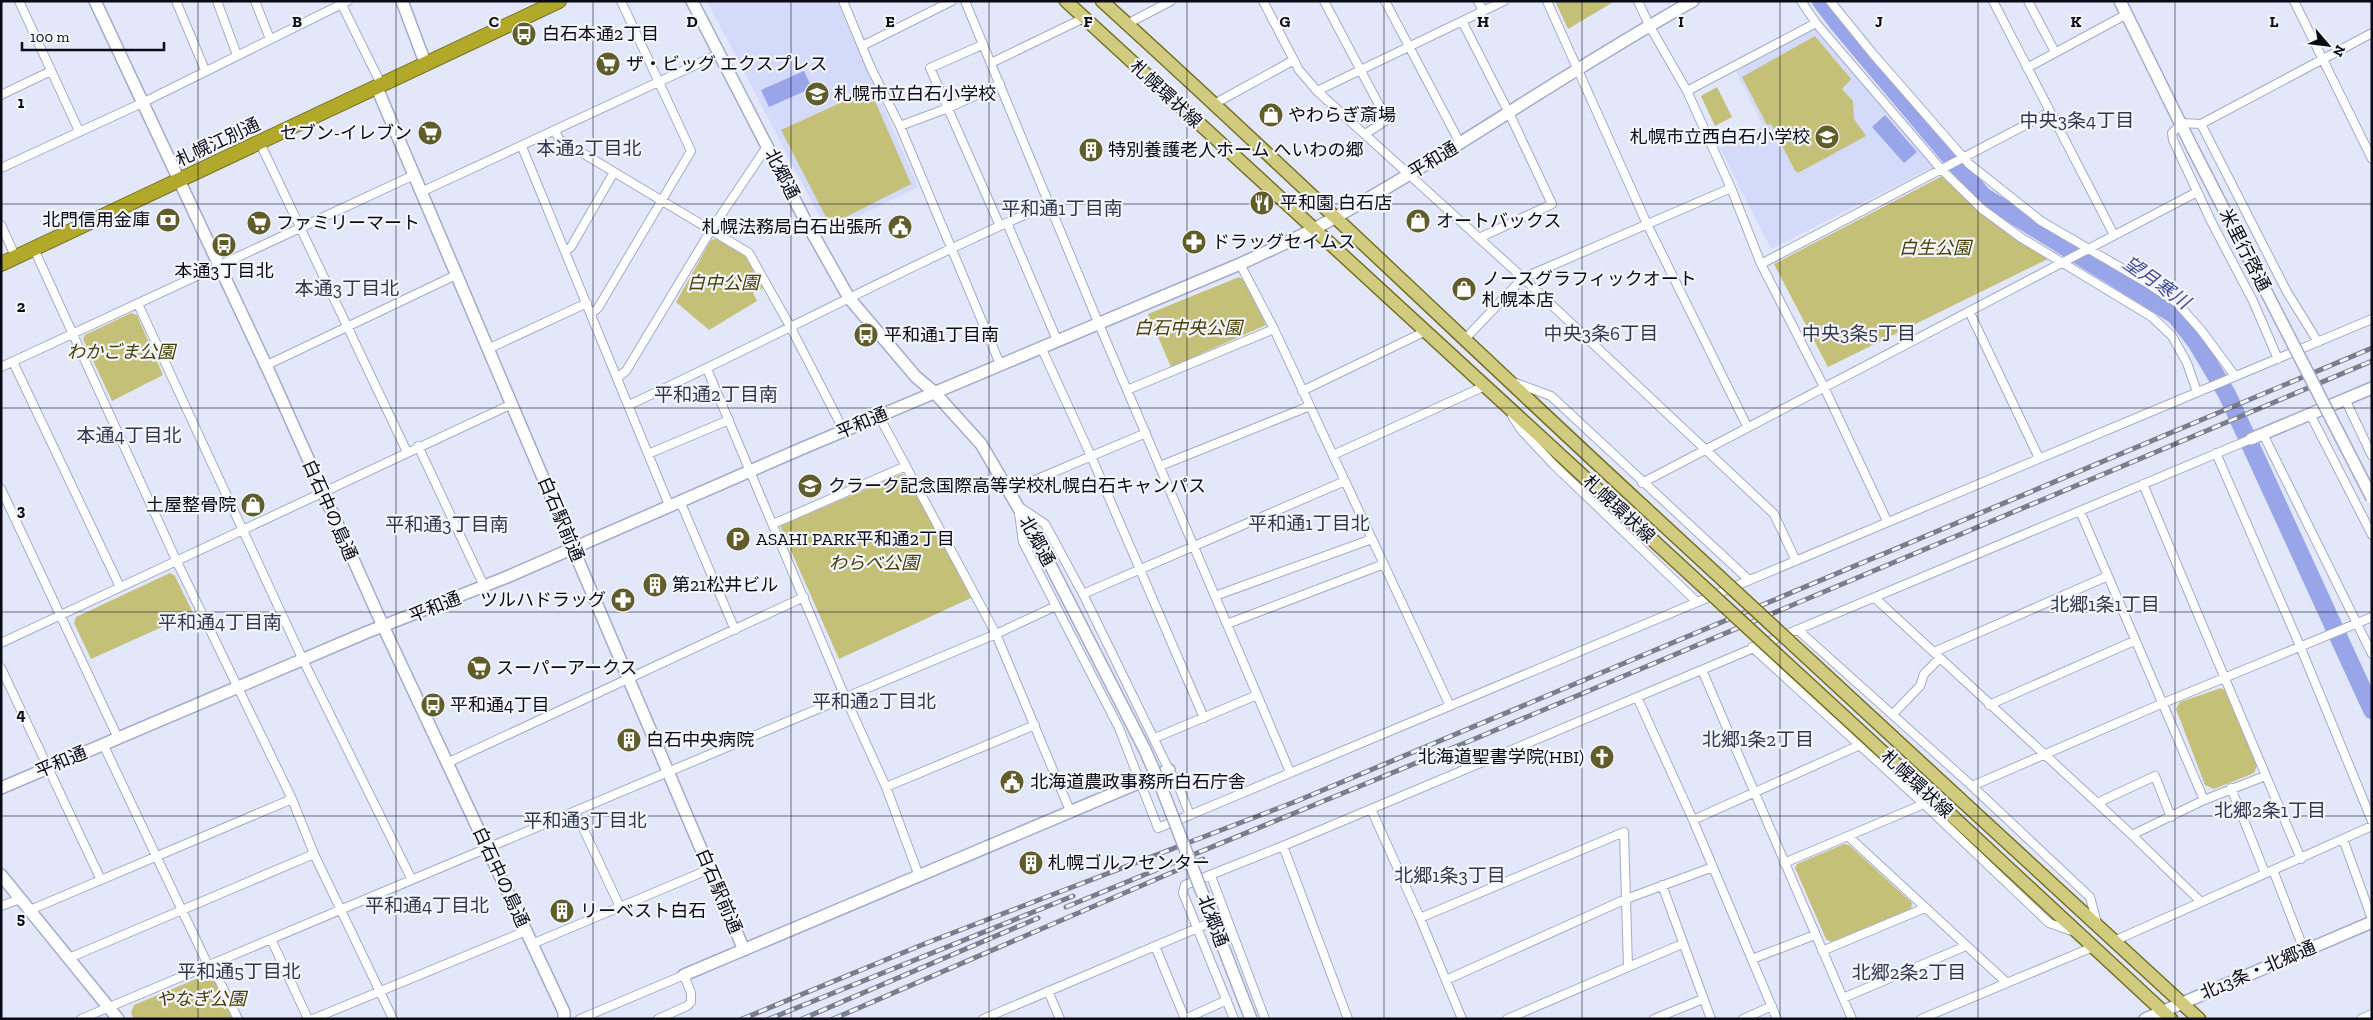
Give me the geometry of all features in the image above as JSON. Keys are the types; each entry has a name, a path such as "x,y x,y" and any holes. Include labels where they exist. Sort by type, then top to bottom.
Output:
{"highway":[{"name":"札幌江別通","path":"1,264 558,2"}],"main road":[{"name":"札幌環状線","path":"1066,1 2167,1015"},
{"name":"札幌環状線","path":"1102,1 1336,217 1504,378 2199,1019"}],"street":[{"path":"18,1 79,131"},
{"name":"白石中の島通","path":"95,1 265,366 383,626 564,1012 564,1019"},
{"path":"176,1 206,70"},
{"path":"217,1 237,55"},
{"path":"256,1 270,39"},
{"path":"402,1 426,65"},
{"path":"592,313 598,308 690,151 621,1"},
{"name":"北郷通","path":"692,1 768,145 805,220 849,298 916,377 934,392 981,444 1038,541 1129,716 1152,766 1251,1019"},
{"path":"843,1 900,126 1000,364"},
{"path":"862,46 952,1"},
{"path":"965,1 1098,322 1290,772"},
{"path":"1127,24 1171,1"},
{"path":"1263,1 1299,70 1317,91 1523,278 1774,514 1796,561"},
{"path":"1324,1 1387,120 1364,134"},
{"path":"1385,1 1460,143"},
{"path":"1478,1 1483,11"},
{"path":"1317,91 1504,1"},
{"path":"1547,1 1576,71 1646,224 1747,426"},
{"path":"1638,1 1649,25 1687,91 1731,188 1761,264 1824,387 1888,521"},
{"name":"平和通","path":"1,788 383,626 484,586 1098,322 1240,264 1314,229 1409,175 1649,25 1693,1"},
{"path":"1801,1 1816,23 1982,209 2020,237 2064,261 2152,317 2172,336 2200,391"},
{"path":"1830,1 1961,159 2018,205 2084,250 2147,283 2177,303 2201,330 2235,376"},
{"path":"1993,1 2114,235"},
{"path":"2028,1 2055,52"},
{"name":"米里行啓通","path":"2120,1 2193,149 2372,498"},
{"path":"2294,1 2372,159"},
{"path":"1,168 142,103 343,2 379,87"},
{"path":"2027,68 2127,14"},
{"path":"992,63 1084,18"},
{"path":"1462,22 1509,113 1552,204 1479,238"},
{"path":"1687,91 1816,23"},
{"path":"2278,358 2253,301 2197,192 2173,140 2172,133 2182,124 2201,124 2372,34"},
{"path":"982,45 930,68 1057,340"},
{"path":"421,192 719,54"},
{"path":"1214,104 1294,60"},
{"path":"1,95 51,71"},
{"path":"900,126 948,108 1000,84"},
{"name":"白石駅前通","path":"379,87 456,275 744,950"},
{"path":"1761,264 2050,112"},
{"path":"2201,124 2288,292 2318,342"},
{"path":"555,131 559,139 663,200 749,253 754,258 844,431"},
{"path":"260,143 407,452"},
{"path":"618,377 626,371 711,230 768,145"},
{"path":"522,146 592,313 648,454 674,503 735,630"},
{"path":"565,251 571,247 614,172"},
{"path":"1,367 414,175"},
{"path":"1464,339 1523,278 1731,188"},
{"path":"1642,483 1705,448 2197,192"},
{"path":"629,405 791,328 849,298 1049,204"},
{"path":"1,225 16,258"},
{"path":"34,249 71,335 237,688 292,799 314,854 392,1019"},
{"path":"1240,264 1274,329 1450,706"},
{"path":"265,366 456,275"},
{"path":"488,348 587,303"},
{"path":"138,304 303,660 411,878"},
{"path":"1969,311 2039,458"},
{"path":"1018,506 1023,542 1119,728 1158,828 2372,319"},
{"path":"1127,390 1274,329"},
{"path":"1302,391 1424,332"},
{"path":"1042,347 1204,718"},
{"path":"13,362 120,587"},
{"path":"707,368 845,697 886,787 919,876"},
{"path":"1504,378 1552,396 1642,483 1749,580"},
{"path":"1333,455 1485,386"},
{"path":"1234,1019 1197,929 1183,889 1185,885 1283,846 1702,670 1752,647 1875,598 2372,388"},
{"path":"1499,398 1522,431 1554,465 1697,602"},
{"path":"2345,399 2372,456"},
{"path":"1,644 418,446 512,404"},
{"path":"1160,466 1310,406"},
{"path":"2310,414 2372,535"},
{"path":"879,416 996,634 1071,813"},
{"path":"648,454 729,420"},
{"path":"1009,491 1146,434"},
{"path":"2263,434 2372,654"},
{"path":"418,446 484,586"},
{"path":"2216,453 2300,646 2372,822"},
{"path":"773,524 906,466"},
{"path":"1083,594 1345,481"},
{"path":"2143,484 2301,859"},
{"path":"1,489 118,738"},
{"path":"1018,506 1045,524 1083,594 1169,770 1176,780 1190,815"},
{"path":"2080,511 2161,704 2204,800"},
{"path":"1215,596 1372,539"},
{"path":"1227,624 1384,564"},
{"path":"1893,714 1920,686 1924,674 1937,655 2108,576"},
{"path":"447,763 804,597"},
{"path":"1875,598 1989,705 2097,802 2200,901"},
{"path":"81,1019 340,910 411,878 488,848 996,634 1056,606"},
{"path":"1972,786 2224,677 2372,617"},
{"path":"1798,630 1972,786 2090,897 2097,924"},
{"path":"1989,705 2134,641"},
{"path":"1752,647 1924,804 2049,923 2079,933"},
{"path":"1,668 101,880"},
{"path":"1702,670 1852,1019"},
{"path":"1155,738 1257,695"},
{"path":"1637,697 1693,820 1777,1019"},
{"path":"886,787 1035,725"},
{"path":"103,744 182,910 238,1019"},
{"path":"1693,820 1860,745"},
{"path":"580,1019 1169,770"},
{"path":"2097,802 2155,776 2171,817"},
{"path":"2132,835 2231,788 2265,776"},
{"path":"2231,788 2304,950"},
{"path":"30,910 292,799"},
{"path":"1784,863 1924,804"},
{"path":"1371,808 1462,1019"},
{"path":"575,811 620,907"},
{"path":"2114,941 2200,901 2301,859 2372,826"},
{"path":"1420,918 1624,832 1628,967"},
{"path":"1849,836 2007,983"},
{"path":"2343,839 2372,921"},
{"path":"1283,846 1348,1019"},
{"path":"69,958 314,854"},
{"path":"1446,980 1626,899 1712,867"},
{"path":"532,944 710,868"},
{"path":"1,875 110,1006 118,1019"},
{"path":"1211,876 1265,1019"},
{"path":"1662,885 1702,999 1711,1019"},
{"path":"1,906 20,899"},
{"path":"1822,951 1925,908"},
{"path":"983,1019 992,1017 1048,991 1226,916"},
{"name":"北13条・北郷通","path":"2145,1019 2167,1015 2182,1004 2372,921"},
{"path":"313,1019 526,931"},
{"path":"1752,959 1815,935"},
{"path":"271,939 308,1019"},
{"path":"1507,1019 1682,944"},
{"path":"1155,946 1185,1019 1227,1000"},
{"path":"1843,998 1966,946"},
{"path":"1922,1019 2093,947"},
{"path":"658,1019 688,1006 691,1002 692,993 684,975"},
{"path":"1048,991 1060,1019"},
{"path":"1657,1018 1702,999"},
{"path":"1743,1019 1772,1006"},
{"path":"2361,1019 2372,1014"}],"shaded area":[{"name":"札幌市立白石小学校","path":"707,1 837,1 918,187 827,231"},
{"name":"札幌市立西白石小学校","path":"1819,27 1935,163 1933,167 1771,249 1720,148 1763,126 1736,71"}],"green space":[{"path":"1555,1 1615,1 1568,29"},
{"path":"1815,36 1851,79 1842,89 1853,101 1854,119 1866,136 1798,173 1795,171 1771,124 1767,125 1742,77"},
{"path":"1717,87 1732,117 1715,126 1701,96"},
{"path":"864,92 868,101 875,101 911,184 830,225 781,130"},
{"name":"白生公園","path":"1946,174 1990,217 2050,258 1828,367 1774,264"},
{"name":"白中公園","path":"716,239 745,256 763,288 753,293 757,301 709,330 676,302 711,240"},
{"name":"白石中央公園","path":"1239,277 1245,281 1266,325 1171,367 1148,314"},
{"name":"わかごま公園","path":"131,313 137,315 163,375 112,401 83,339 85,335"},
{"name":"わらべ公園","path":"902,474 906,476 973,597 839,659 780,526"},
{"path":"170,573 175,576 193,613 91,659 74,623 76,617"},
{"path":"2221,688 2226,691 2257,766 2254,773 2214,789 2205,785 2176,709 2180,702"},
{"path":"1844,844 1849,845 1912,903 1911,909 1831,942 1826,939 1795,868 1797,864"},
{"name":"やなぎ公園","path":"208,974 214,977 232,1019 134,1019 131,1013 134,1005"}],"water":[{"path":"804,71 812,88 769,107 761,90"},
{"path":"1885,115 1917,152 1904,163 1872,127"}],"waterway":[{"name":"望月寒川","path":"1821,1 1983,196 2175,315 2196,342 2227,394 2372,710"}],"railway":[{"path":"742,1019 929,942 1297,801 2372,348"},
{"path":"1066,907 1472,740 2372,361"},
{"path":"833,1019 1203,859"},
{"path":"769,1019 1073,896"},
{"path":"802,1019 1038,918"}],"place":[{"name":"白石本通2丁目","path":"524,34"},
{"name":"ザ・ビッグ エクスプレス","path":"608,64"},
{"name":"札幌市立白石小学校","path":"817,94"},
{"name":"やわらぎ斎場","path":"1271,115"},
{"name":"セブン-イレブン","path":"430,133"},
{"name":"札幌市立西白石小学校","path":"1827,137"},
{"name":"特別養護老人ホーム へいわの郷","path":"1091,150"},
{"name":"平和園 白石店","path":"1262,203"},
{"name":"北門信用金庫","path":"168,220"},
{"name":"オートバックス","path":"1418,221"},
{"name":"ファミリーマート","path":"259,223"},
{"name":"札幌法務局白石出張所","path":"900,227"},
{"name":"ドラッグセイムス","path":"1194,242"},
{"name":"本通3丁目北","path":"224,245"},
{"name":"ノースグラフィックオート 札幌本店","path":"1464,289"},
{"name":"平和通1丁目南","path":"866,335"},
{"name":"クラーク記念国際高等学校札幌白石キャンパス","path":"810,486"},
{"name":"土屋整骨院","path":"253,505"},
{"name":"ASAHI PARK平和通2丁目","path":"738,539"},
{"name":"第21松井ビル","path":"655,585"},
{"name":"ツルハドラッグ","path":"623,600"},
{"name":"スーパーアークス","path":"479,668"},
{"name":"平和通4丁目","path":"433,705"},
{"name":"白石中央病院","path":"629,740"},
{"name":"北海道聖書学院(HBI)","path":"1602,757"},
{"name":"北海道農政事務所白石庁舎","path":"1012,782"},
{"name":"札幌ゴルフセンター","path":"1031,863"},
{"name":"リーベスト白石","path":"562,911"}],"district":[{"name":"中央3条4丁目","path":"2077,120"},
{"name":"本通2丁目北","path":"589,148"},
{"name":"平和通1丁目南","path":"1062,208"},
{"name":"本通3丁目北","path":"347,288"},
{"name":"中央3条6丁目","path":"1601,333"},
{"name":"中央3条5丁目","path":"1859,333"},
{"name":"平和通2丁目南","path":"716,394"},
{"name":"本通4丁目北","path":"129,435"},
{"name":"平和通1丁目北","path":"1309,523"},
{"name":"平和通3丁目南","path":"447,524"},
{"name":"北郷1条1丁目","path":"2105,604"},
{"name":"平和通4丁目南","path":"220,622"},
{"name":"平和通2丁目北","path":"874,701"},
{"name":"北郷1条2丁目","path":"1758,739"},
{"name":"北郷2条1丁目","path":"2270,810"},
{"name":"平和通3丁目北","path":"585,820"},
{"name":"北郷1条3丁目","path":"1450,875"},
{"name":"平和通4丁目北","path":"427,905"},
{"name":"平和通5丁目北","path":"239,971"},
{"name":"北郷2条2丁目","path":"1909,972"}]}
